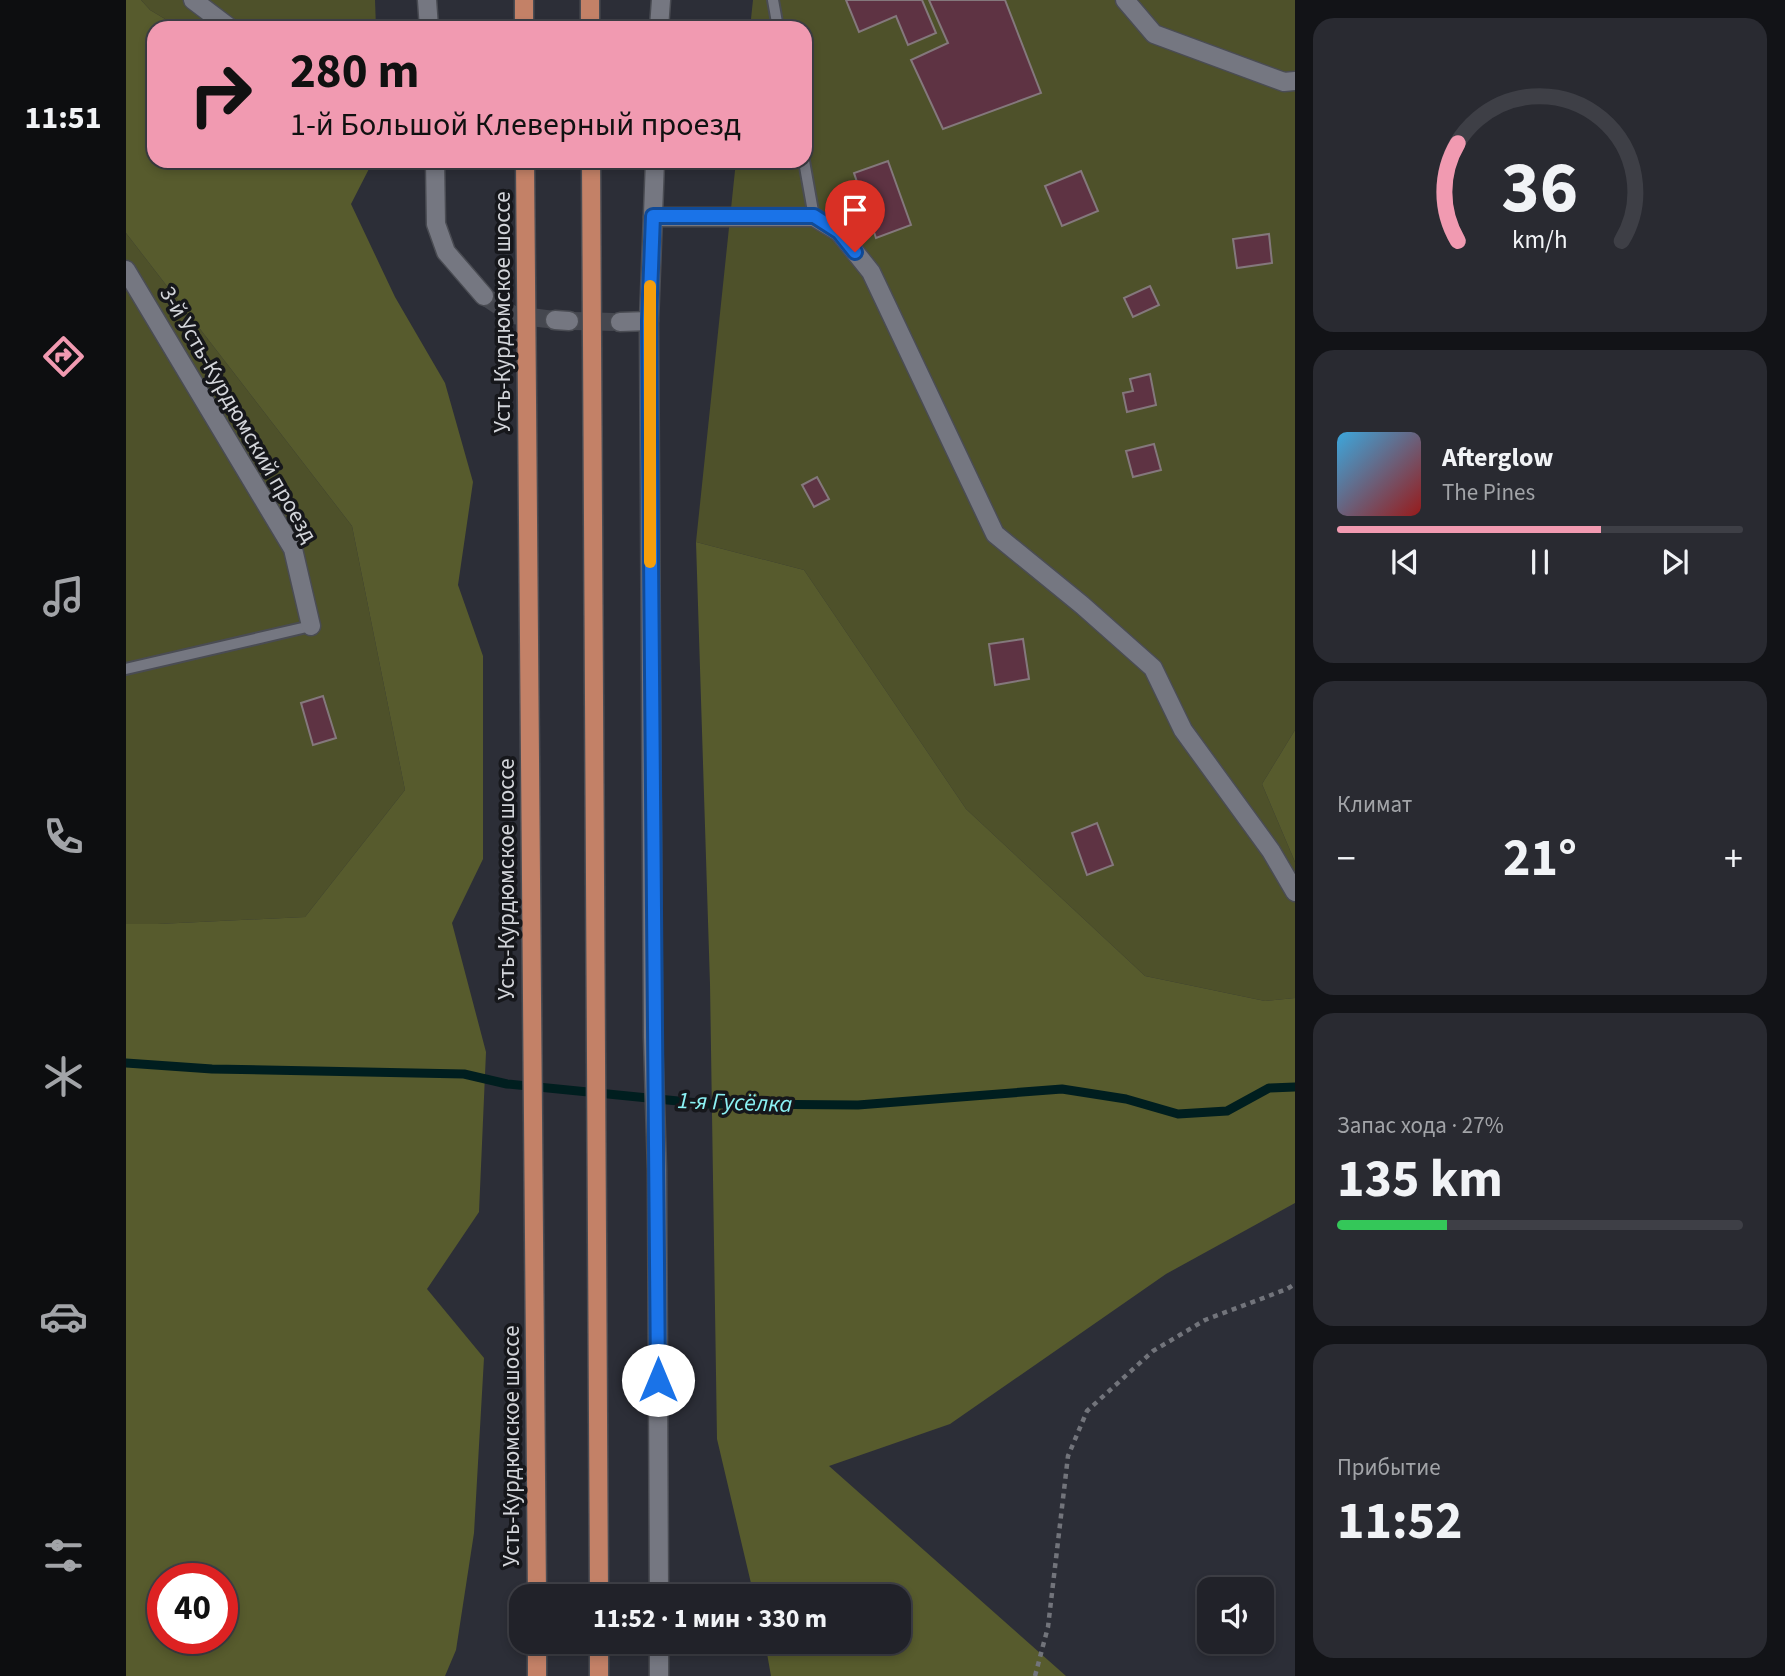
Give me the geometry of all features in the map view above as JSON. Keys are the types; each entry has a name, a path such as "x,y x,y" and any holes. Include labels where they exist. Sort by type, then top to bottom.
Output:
{"main road":[{"path":"524,0 524,21"},
{"path":"590,0 590,21"},
{"name":"Усть-Курдюмское шоссе","path":"525,168 537,1584"},
{"path":"591,168 599,1584"},
{"path":"537,1654 537,1676"},
{"path":"599,1654 599,1676"}],"street":[{"path":"193,0 221,21"},
{"path":"427,0 428,21"},
{"path":"660,21 661,0"},
{"path":"1125,0 1154,34 1284,82 1295,81"},
{"path":"435,168 436,224 446,252 458,270 484,296"},
{"path":"655,168 649,321 659,1584"},
{"path":"653,216 814,216 839,232 870,272 995,534 1082,605 1153,668 1183,730 1271,851 1295,892"},
{"name":"3-й Усть-Курдюмский проезд","path":"126,270 293,549 311,626"},
{"path":"620,322 649,321"},
{"path":"659,1654 659,1676"}],"lane":[{"path":"773,0 777,21"},
{"path":"805,168 814,216"},
{"path":"126,669 311,626"}],"path":[{"path":"1035,1676 1048,1627 1068,1456 1087,1411 1153,1350 1205,1320 1287,1290 1295,1284"}],"green space":[{"path":"126,0 141,0 150,10 168,21 147,21 147,168 369,168 351,204 395,297 445,383 473,482 458,585 483,656 483,859 452,923 486,1052 479,1212 427,1289 484,1358 474,1533 456,1650 445,1676 126,1676 126,924 305,917 405,790 352,526 126,233"},
{"path":"141,0 375,0 376,21 168,21 150,10"},
{"path":"753,0 1295,0 1295,730 1262,784 1295,862 1295,998 1265,1001 1145,976 966,809 804,570 696,542 735,168 812,168 812,21 751,21"},
{"path":"126,233 352,526 405,790 305,917 126,924"},
{"path":"696,542 804,570 966,809 1145,976 1265,1001 1295,998 1295,1203 1166,1274 950,1424 829,1466 1066,1676 771,1676 767,1654 911,1654 911,1584 751,1584 717,1439 710,984"},
{"path":"1295,730 1295,862 1262,784"}],"building":[{"path":"846,0 922,0 936,33 908,45 896,16 859,32"},
{"path":"929,0 1005,0 1041,93 943,129 911,60 948,43"},
{"path":"888,161 911,225 876,238 854,173"},
{"path":"1081,171 1098,211 1062,226 1045,186"},
{"path":"1269,234 1272,263 1237,268 1233,239"},
{"path":"1150,286 1159,305 1133,317 1124,298"},
{"path":"1150,374 1156,405 1127,412 1123,393 1133,391 1130,379"},
{"path":"1154,444 1161,470 1133,477 1126,451"},
{"path":"817,477 829,499 814,507 802,485"},
{"path":"1023,639 1029,679 995,685 989,644"},
{"path":"323,696 336,738 313,745 301,703"},
{"path":"1097,823 1113,865 1087,875 1072,833"}],"waterway":[{"name":"1-я Гусёлка","path":"126,1063 212,1069 464,1074 507,1084 708,1104 858,1105 1062,1089 1126,1099 1178,1114 1227,1111 1269,1088 1295,1087"}],"tunnel":[{"path":"484,296 513,315 555,320"},
{"path":"569,321 620,322"}],"slow traffic":[{"path":"650,286 650,562"}],"route":[{"path":"658,1380 649,321 653,216 814,216 839,232 855,252"}]}
